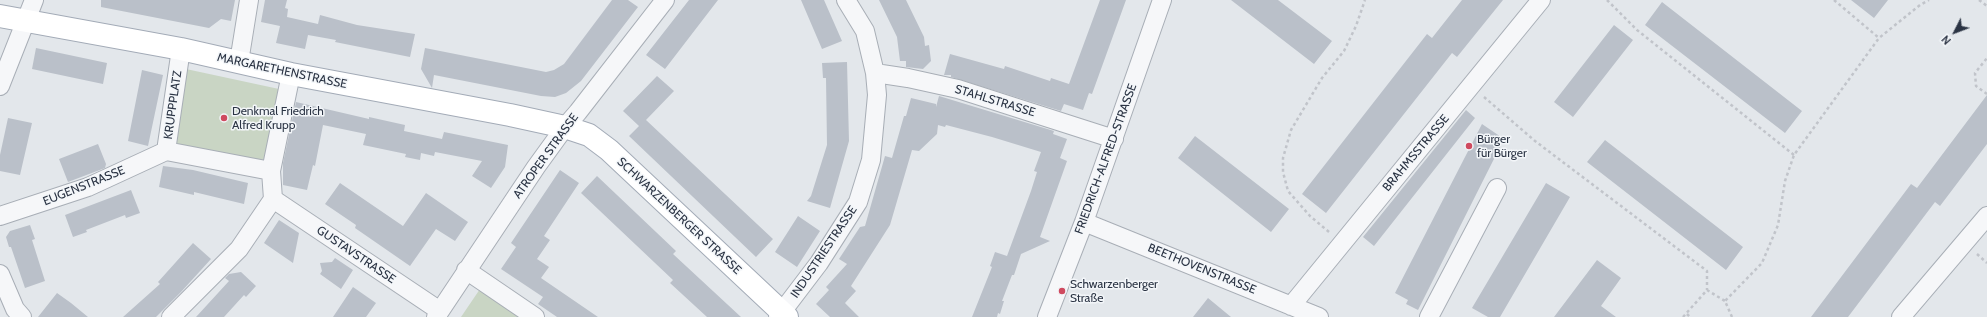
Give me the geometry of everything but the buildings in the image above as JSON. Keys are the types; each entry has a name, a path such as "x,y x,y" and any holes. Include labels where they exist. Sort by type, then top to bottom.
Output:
{"main road":[{"name":"MARGARETHENSTRASSE","path":"0,16 24,22 182,49 291,74 510,115 564,127"},
{"name":"SCHWARZENBERGER STRASSE","path":"564,127 589,135 609,150 782,316"}],"street":[{"path":"0,86 24,22 34,0"},
{"path":"239,62 249,0"},
{"name":"INDUSTRIESTRASSE","path":"782,316 819,263 858,202 871,160 877,95 875,73 865,31 846,0"},
{"name":"FRIEDRICH-ALFRED-STRASSE","path":"1047,317 1084,222 1162,0"},
{"name":"BRAHMSSTRASSE","path":"1291,306 1541,0"},
{"name":"ATROPER STRASSE","path":"438,314 466,270 564,127 658,2"},
{"name":"KRUPPPLATZ","path":"182,49 166,151 270,171"},
{"name":"STAHLSTRASSE","path":"875,73 958,88 1114,139"},
{"path":"171,317 239,249 273,199 270,171 291,74"},
{"name":"EUGENSTRASSE","path":"0,216 88,188 166,151"},
{"path":"1429,317 1497,188"},
{"name":"GUSTAVSTRASSE","path":"273,199 438,314"},
{"path":"1901,317 1987,216"},
{"name":"BEETHOVENSTRASSE","path":"1084,222 1319,317"},
{"path":"466,270 535,317"},
{"path":"0,274 15,309 22,317"}],"path":[{"path":"1342,243 1310,216 1288,191 1283,172 1283,158 1291,130 1322,78 1344,51 1356,26 1365,0"},
{"path":"1607,0 1636,30 1794,155"},
{"path":"1834,0 1879,38"},
{"path":"1726,301 1762,263 1778,225 1785,181 1794,155 1879,38 1920,5 1929,0"},
{"path":"1979,0 1987,6"},
{"path":"1987,58 1975,73 1976,86 1987,94"},
{"path":"1471,87 1535,141 1707,271 1707,290 1683,317"},
{"path":"1707,290 1726,301 1732,317"},
{"path":"1686,314 1690,317"}],"green space":[{"path":"186,69 279,89 265,157 261,162 174,146"},
{"path":"480,289 519,317 461,317"}],"place":[{"name":"Denkmal Friedrich Alfred Krupp","path":"224,118"},
{"name":"Bürger für Bürger","path":"1469,146"},
{"name":"Schwarzenberger Straße","path":"1062,291"}]}
